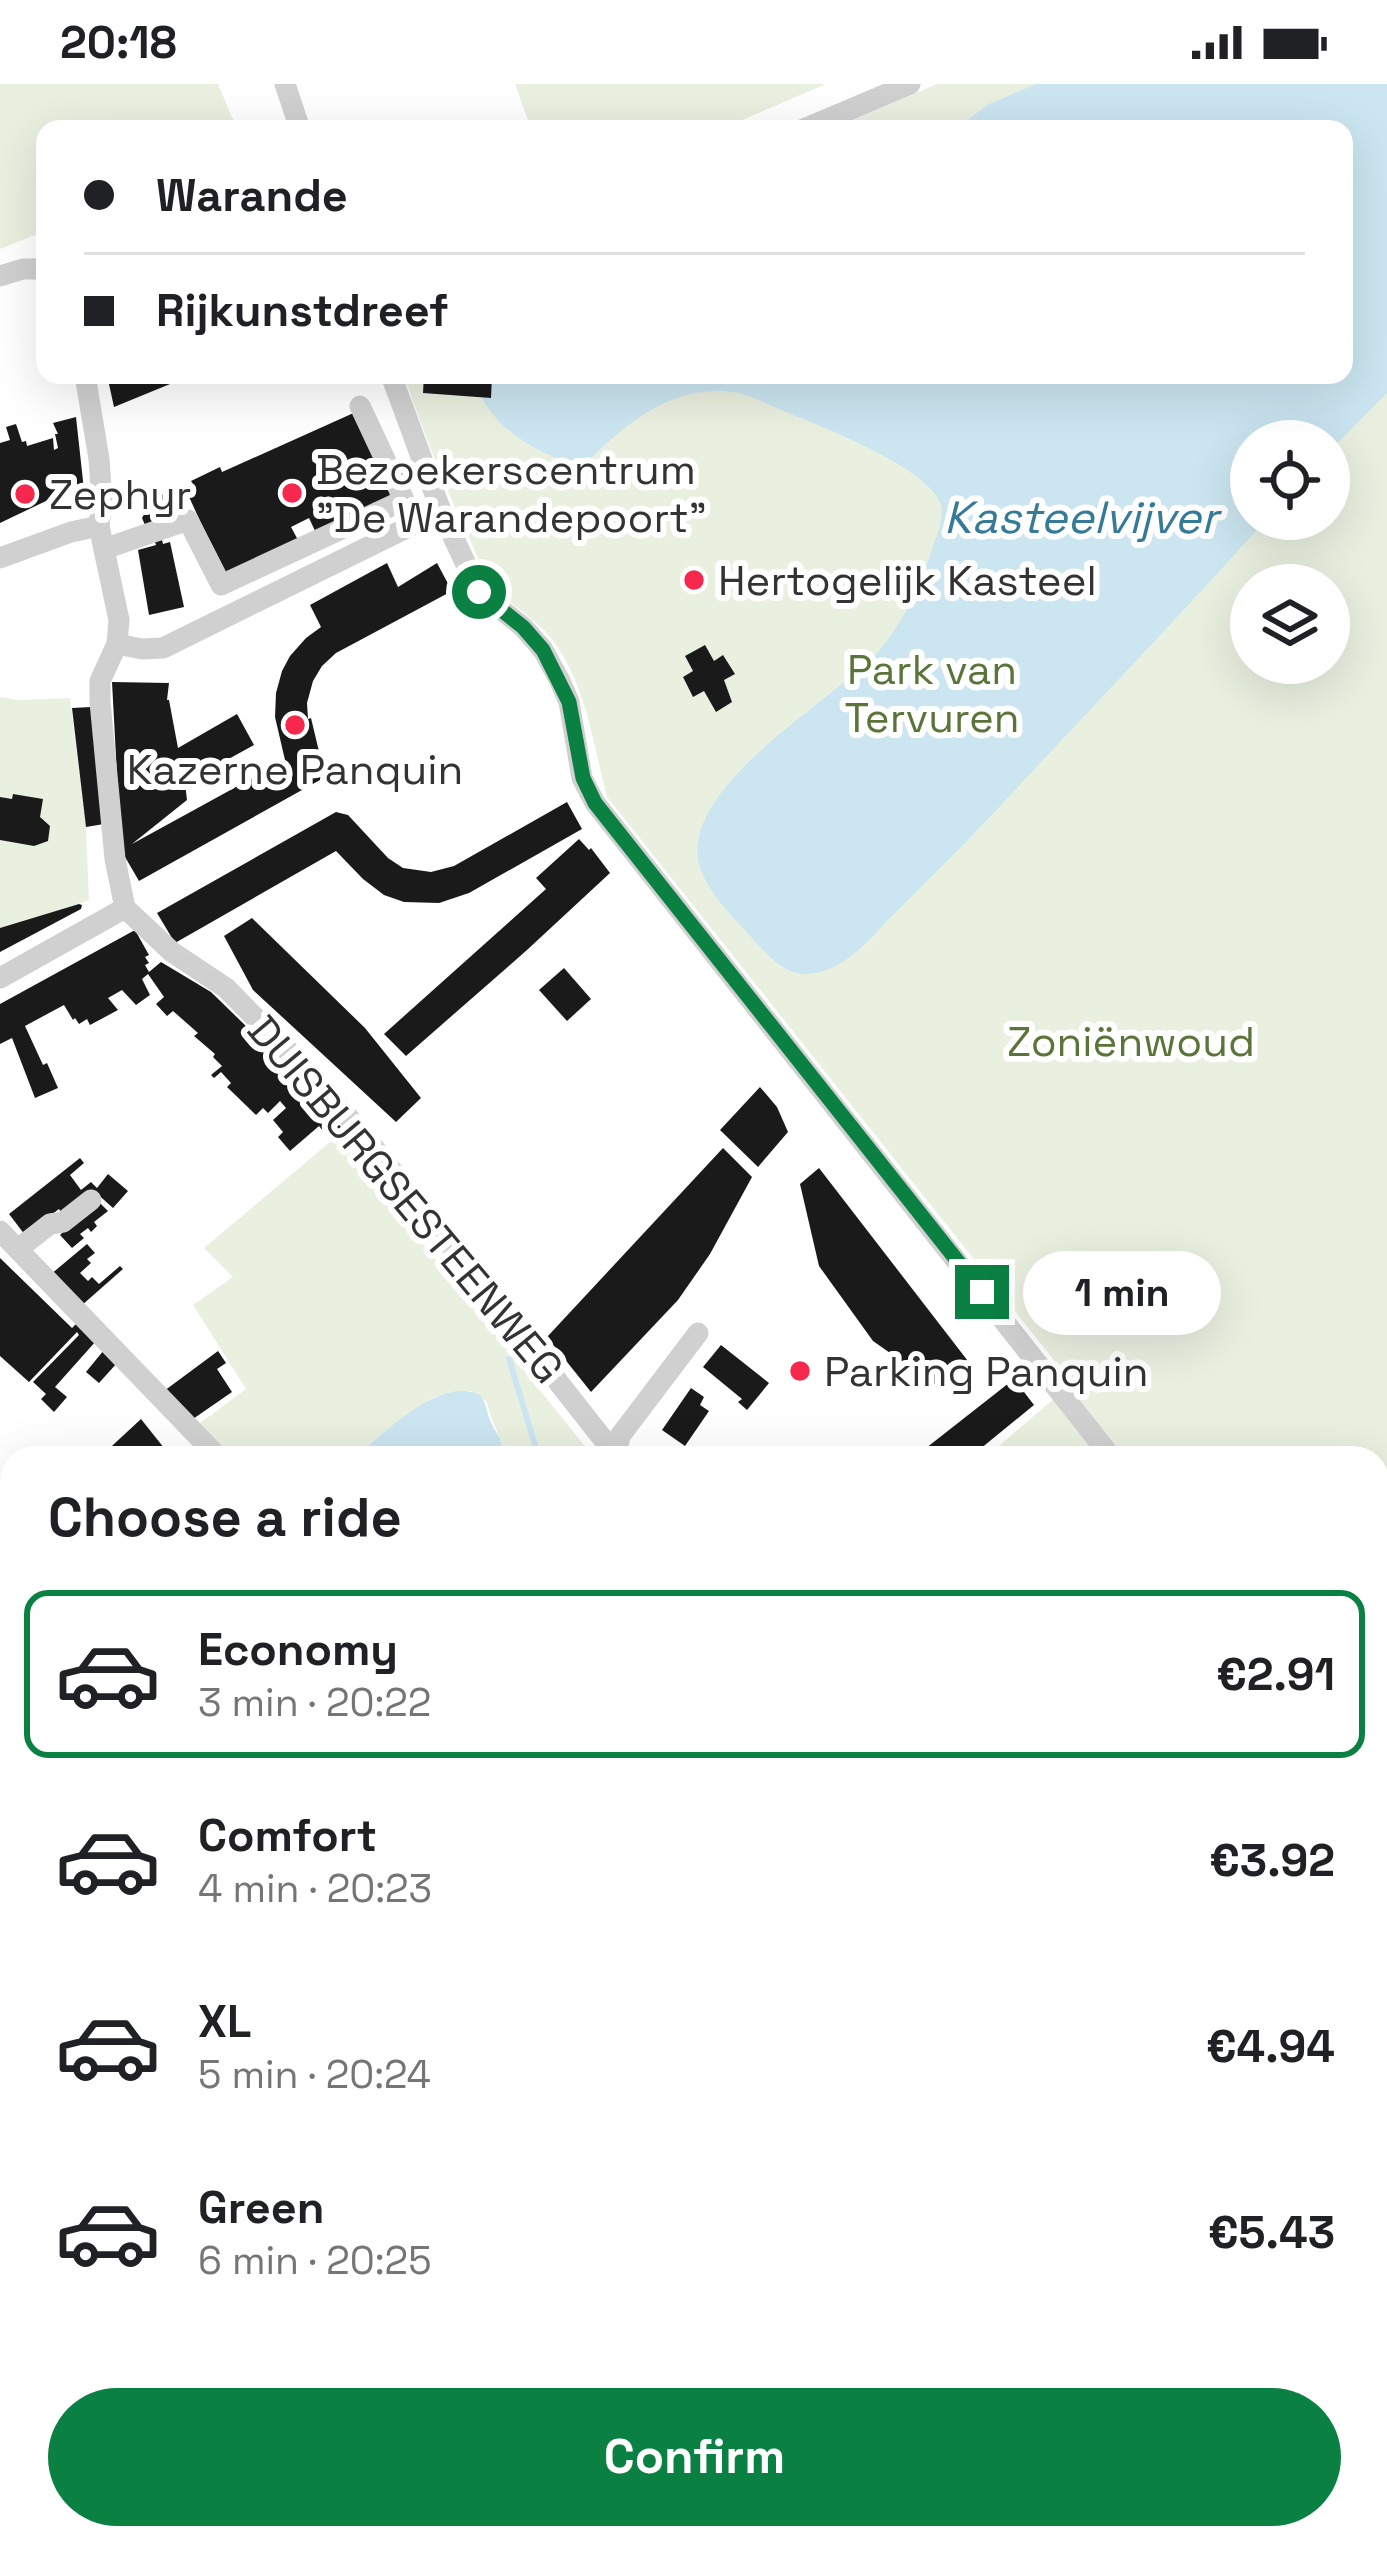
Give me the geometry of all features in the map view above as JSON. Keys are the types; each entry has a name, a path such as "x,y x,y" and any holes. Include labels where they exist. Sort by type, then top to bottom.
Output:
{"street":[{"path":"285,84 297,120"},
{"path":"825,120 910,84"},
{"path":"0,276 36,269"},
{"path":"0,978 125,908 100,702 101,675 116,644 119,620 101,537 102,487 87,384"},
{"path":"394,384 441,511 479,592 523,627 560,681 569,702 583,778 595,803 1103,1446"},
{"path":"0,558 71,532 101,537 188,520 221,585 404,500 360,406"},
{"path":"116,644 163,648 441,511"},
{"name":"DUISBURGSESTEENWEG","path":"125,908 172,952 226,988 302,1065 363,1134 608,1446"},
{"path":"18,1249 91,1200"},
{"path":"0,1231 207,1446"},
{"path":"619,1446 620,1436 698,1333"}],"green space":[{"path":"0,84 218,84 233,120 36,120 36,235 0,249"},
{"path":"515,84 826,84 742,120 528,120"},
{"name":"Zoniënwoud","path":"937,84 1387,84 1387,1446 999,1446 1072,1383 607,797 588,717 565,660 547,633 488,579 407,384 1353,384 1353,120 853,120"},
{"path":"0,697 70,698 86,827 89,900 0,928"},
{"path":"337,1136 585,1446 500,1446 487,1402 471,1391 435,1397 368,1446 209,1446 192,1429 246,1389 193,1305 233,1277 204,1248"}],"water":[{"name":"Kasteelvijver","path":"1036,84 1387,84 1387,393 1350,431 1350,420 1230,420 1230,540 1247,540 865,944 832,968 796,973 770,957 715,896 698,859 701,830 738,773 886,642 928,562 942,516 937,497 925,483 885,457 738,393 714,391 671,400 633,422 582,467 524,442 501,423 482,398 491,397 492,384 1353,384 1353,120 967,120 989,104"},
{"path":"457,1391 481,1397 501,1446 368,1446 415,1409"}],"building":[{"path":"109,384 170,384 114,407"},
{"path":"424,384 492,384 491,398 423,393"},
{"name":"Bezoekerscentrum \"De Warandepoort\"","path":"358,411 399,497 317,535 309,518 291,527 298,540 225,576 185,488 220,467 222,472"},
{"path":"76,417 84,490 46,501 0,523 0,443 10,440 6,427 16,424 27,446 53,438 54,450 58,434 53,423"},
{"path":"170,493 182,504 180,516 145,525 142,518 150,504"},
{"path":"162,540 163,544 170,542 184,607 149,615 138,550"},
{"name":"Kazerne Panquin","path":"387,563 398,587 437,563 452,591 336,653 322,666 307,703 322,764 320,780 139,881 121,850 112,682 169,683 167,700 178,748 237,714 254,745 185,783 187,800 132,844 285,760 275,717 276,693 290,656 321,627 310,605"},
{"path":"705,645 714,661 723,655 735,674 724,680 732,702 716,712 704,691 693,697 683,677 693,671 685,656"},
{"path":"91,707 104,824 86,827 72,708"},
{"path":"13,794 43,799 40,817 50,826 48,841 34,846 0,840 0,797 12,799"},
{"name":"Kazerne Panquin","path":"567,802 582,829 469,893 439,903 404,902 384,895 336,851 175,943 157,913 336,812 348,815 403,868 431,872 454,866"},
{"path":"579,839 610,873 406,1056 384,1034 546,889 536,878"},
{"path":"79,904 81,909 0,952 0,928"},
{"path":"252,918 365,1028 421,1098 396,1122 253,990 224,936"},
{"path":"135,930 149,955 145,965 149,972 161,962 211,992 341,1127 329,1138 319,1126 290,1151 278,1137 283,1132 273,1120 286,1108 280,1101 268,1113 263,1108 256,1115 227,1087 231,1083 221,1072 214,1078 211,1075 222,1066 215,1054 173,1011 167,1016 156,1004 164,997 148,974 142,979 150,995 136,1005 122,990 108,998 118,1010 90,1025 87,1019 79,1024 73,1020 64,1005 25,1026 58,1088 35,1098 12,1038 0,1044 0,1004"},
{"path":"564,968 591,999 567,1021 539,990"},
{"path":"760,1087 777,1107 788,1132 758,1167 720,1130"},
{"path":"723,1148 752,1177 710,1254 678,1300 591,1392 547,1337"},
{"path":"80,1158 84,1163 70,1175 81,1190 91,1182 97,1188 108,1174 128,1191 113,1208 94,1191 62,1214 59,1209 25,1235 9,1214"},
{"path":"819,1168 971,1365 940,1388 873,1341 819,1266 800,1184"},
{"path":"97,1200 108,1211 94,1222 97,1226 91,1232 88,1228 80,1234 84,1238 72,1248 60,1235"},
{"path":"87,1244 95,1253 80,1273 88,1281 92,1277 99,1284 120,1266 123,1269 81,1306 50,1275"},
{"path":"0,1258 72,1328 78,1322 96,1341 55,1387 67,1397 54,1412 41,1399 46,1394 33,1382 79,1335 77,1332 29,1382 0,1356"},
{"path":"721,1345 769,1383 747,1410 738,1402 742,1399 703,1367"},
{"path":"104,1350 117,1363 99,1383 86,1372"},
{"path":"218,1351 226,1363 217,1369 232,1392 190,1421 164,1391"},
{"path":"1014,1379 1034,1405 984,1446 929,1446"},
{"path":"691,1388 704,1397 700,1405 709,1411 685,1446 662,1430"},
{"path":"141,1419 162,1446 112,1446"}],"waterway":[{"path":"509,1359 535,1446"}],"place":[{"name":"Bezoekerscentrum \"De Warandepoort\"","path":"292,493"},
{"name":"Zephyr","path":"25,494"},
{"name":"Hertogelijk Kasteel","path":"694,580"},
{"name":"Kazerne Panquin","path":"295,725"},
{"name":"Parking Panquin","path":"800,1371"}],"route":[{"path":"479,592 523,627 543,650 569,702 583,778 595,803 982,1292"}],"park label":[{"name":"Park van Tervuren","path":"932,693"}]}
